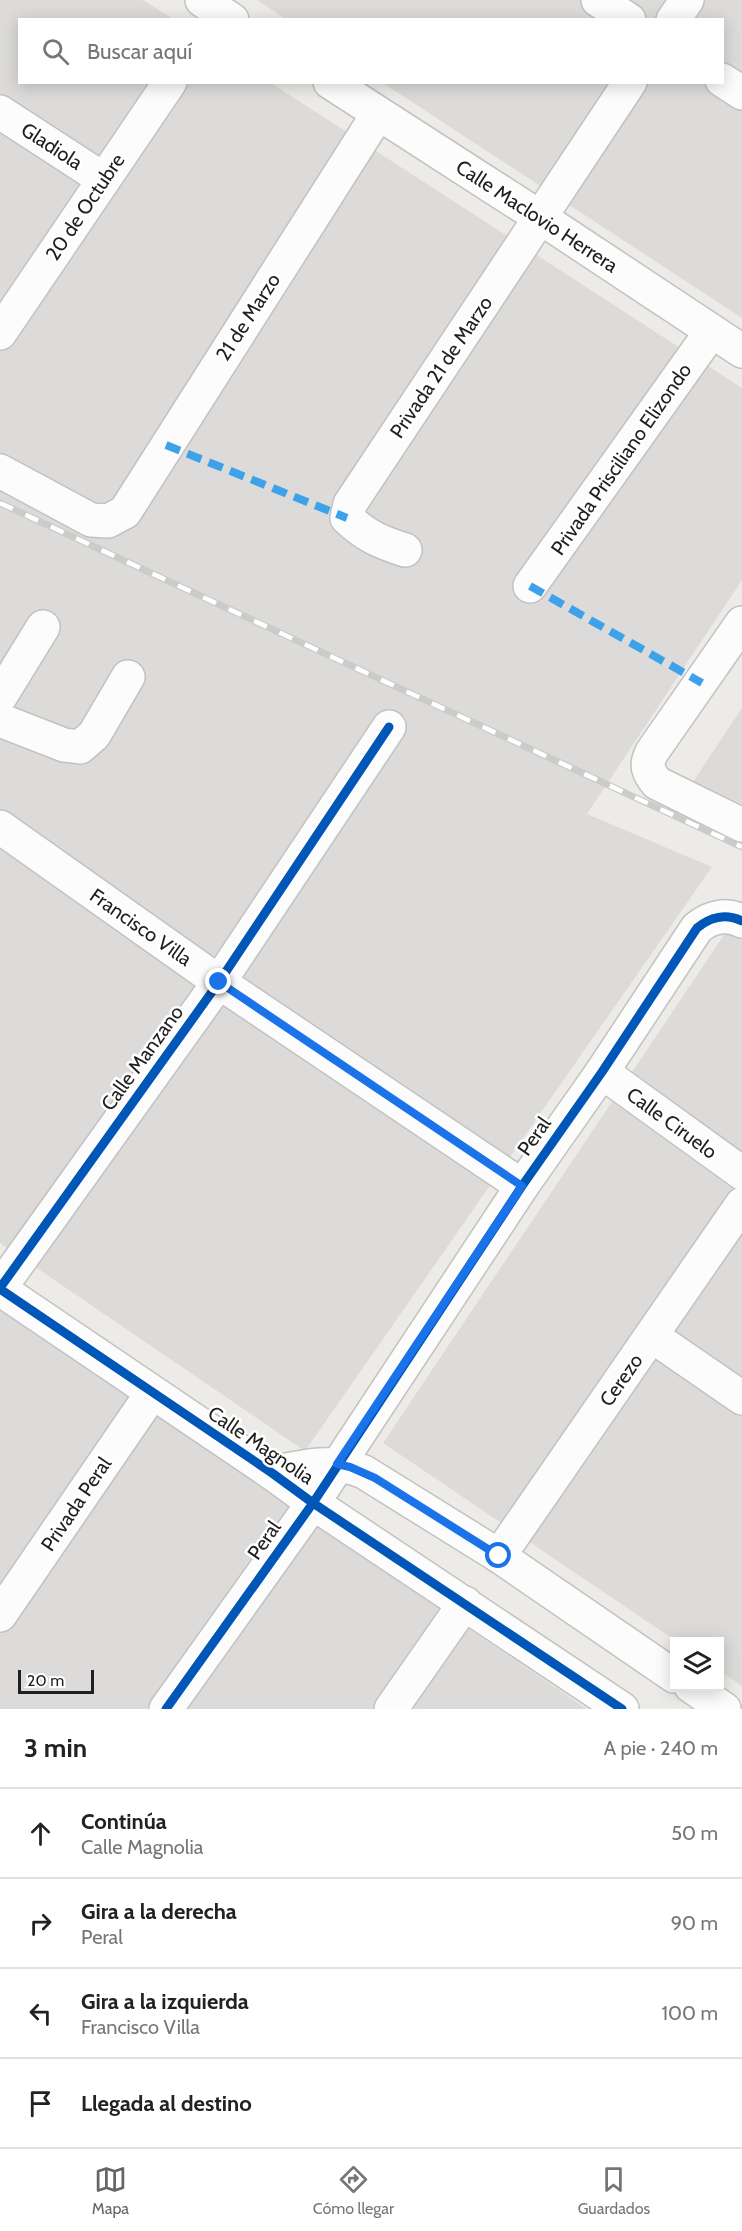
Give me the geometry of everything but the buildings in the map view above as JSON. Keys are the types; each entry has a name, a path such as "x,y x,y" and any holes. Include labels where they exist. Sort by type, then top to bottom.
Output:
{"street":[{"path":"598,0 626,18"},
{"path":"674,18 687,0"},
{"path":"724,81 742,93"},
{"name":"20 de Octubre","path":"0,333 169,84"},
{"name":"Calle Maclovio Herrera","path":"333,84 742,351"},
{"name":"Privada 21 de Marzo","path":"405,550 364,534 347,518 347,511 354,496 629,84"},
{"name":"Gladiola","path":"0,112 104,179"},
{"name":"21 de Marzo","path":"0,471 91,520 101,522 115,518 131,505 166,445 378,114"},
{"name":"Privada Prisciliano Elizondo","path":"530,586 711,332"},
{"path":"742,623 652,752 647,765 649,774 657,783 742,825"},
{"path":"0,697 43,627"},
{"path":"0,720 64,745 80,747 94,735 128,677"},
{"name":"Calle Manzano","path":"0,1288 219,982 389,727"},
{"name":"Francisco Villa","path":"0,826 219,982 522,1186"},
{"name":"Peral","path":"166,1709 313,1503 522,1186 602,1072 697,928 728,919"},
{"name":"Calle Ciruelo","path":"602,1072 742,1173"},
{"name":"Cerezo","path":"499,1556 742,1204"},
{"name":"Calle Magnolia","path":"0,1288 313,1503 465,1603 614,1707"},
{"path":"652,1336 742,1398"},
{"name":"Privada Peral","path":"0,1615 152,1393"},
{"name":"Calle Magnolia","path":"272,1473 309,1466 337,1464 375,1478 499,1556 670,1673"},
{"path":"391,1709 465,1603"},
{"path":"698,1691 724,1709"}],"shaded area":[{"path":"0,0 143,0 171,18 18,18 18,84 273,84 742,388 742,580 587,814 712,867 305,1451 0,1243"},
{"path":"257,0 742,0 742,318 385,84 724,84 724,18 284,18"},
{"path":"742,708 742,805 693,782"},
{"path":"726,932 742,940 742,1686 724,1674 724,1637 670,1637 383,1443"},
{"path":"0,1310 587,1709 0,1709"}],"railway":[{"path":"0,503 742,847"}],"marked path":[{"path":"166,445 347,518"},
{"path":"530,586 702,683"}],"cycle path":[{"path":"0,1288 219,982 389,727"},
{"path":"166,1709 313,1503 522,1186 602,1072 697,928 718,917 730,917 742,921"},
{"path":"0,1289 313,1503 622,1709"}],"route":[{"path":"219,982 522,1186 337,1464 375,1478 499,1556"}]}
